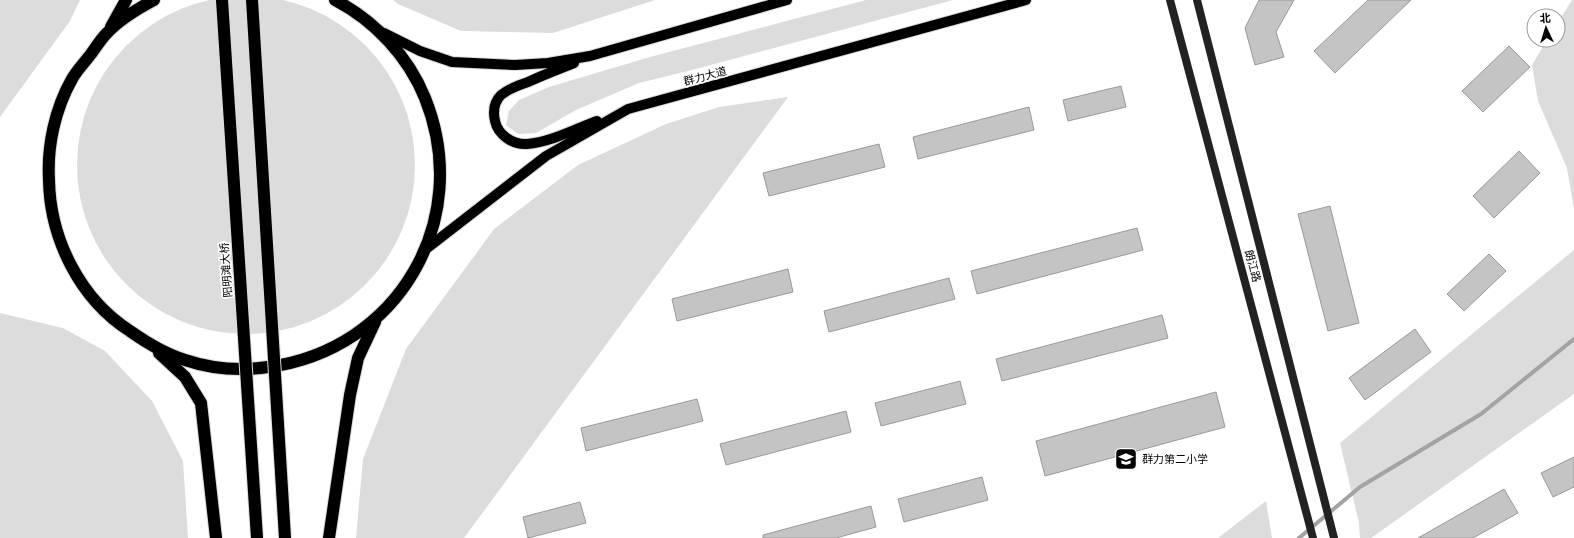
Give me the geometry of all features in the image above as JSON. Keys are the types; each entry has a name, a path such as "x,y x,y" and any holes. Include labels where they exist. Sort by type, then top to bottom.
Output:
{"highway":[{"path":"126,0 107,33 72,79 60,106 52,135 48,164 49,194 54,224 64,252 78,279 96,303 118,324 154,348 185,377 201,403 216,538"},
{"path":"107,33 132,12 154,0"},
{"name":"阳明滩大桥","path":"222,0 257,538"},
{"path":"252,0 285,538"},
{"path":"154,348 186,361 219,368 253,369 287,365 320,355 350,339 377,318 405,286 426,249 436,216 441,183 440,149 434,123 420,85 402,57 380,31 345,4 335,0"},
{"path":"329,538 350,394 358,358 377,318"}],"main road":[{"path":"628,109 553,137 526,144 511,140 503,135 498,129 494,113 497,100 502,95 521,85 590,56 787,0"},
{"name":"群力大道","path":"426,249 546,156 628,109 1026,0"},
{"name":"朗江路","path":"1170,0 1313,538"},
{"name":"朗江路","path":"1197,0 1334,538"},
{"path":"380,31 420,52 452,62 514,65 533,64 590,56"}],"shaded area":[{"path":"246,-4 279,-1 311,9 340,24 366,45 387,71 402,100 412,132 415,165 412,198 402,230 387,259 366,285 340,306 311,321 279,331 246,334 213,331 181,321 152,306 126,285 105,259 90,230 80,198 77,165 80,132 90,100 105,71 126,45 152,24 181,9 213,-1"},
{"path":"0,0 80,0 70,21 0,117"},
{"path":"393,0 655,0 553,33 461,31 398,4"},
{"path":"866,0 953,0 639,83 576,110 536,133 518,134 506,125 509,111 519,100 549,87 650,57"},
{"path":"1572,0 1574,0 1574,209 1567,168 1538,101 1532,65 1542,48 1566,48 1566,9"},
{"path":"788,97 464,538 356,538 363,459 406,349 494,229 578,165 666,124 719,107"},
{"path":"1574,250 1574,394 1371,538 1360,538 1359,523 1340,443"},
{"path":"0,313 63,328 105,351 152,401 183,461 188,538 0,538"},
{"path":"1266,501 1272,538 1218,538"}],"building":[{"path":"1259,0 1294,0 1276,32 1284,57 1255,65 1245,28"},
{"path":"1368,0 1411,0 1335,73 1314,51"},
{"path":"1509,46 1530,67 1483,112 1462,91"},
{"path":"1121,86 1126,107 1068,121 1063,100"},
{"path":"1029,107 1034,130 918,159 913,137"},
{"path":"879,144 885,167 769,196 763,173"},
{"path":"1519,151 1540,173 1494,218 1473,196"},
{"path":"1330,206 1359,323 1328,331 1298,214"},
{"path":"1137,228 1143,250 977,294 971,271"},
{"path":"1489,254 1506,271 1464,311 1447,294"},
{"path":"788,269 793,292 677,321 672,299"},
{"path":"949,278 955,299 829,332 824,311"},
{"path":"1162,315 1168,338 1002,381 996,359"},
{"path":"1415,329 1431,352 1365,400 1349,378"},
{"path":"960,381 966,404 881,426 875,403"},
{"path":"1216,392 1225,427 1045,476 1036,441"},
{"path":"697,399 703,421 586,451 581,428"},
{"path":"846,411 851,432 726,465 720,444"},
{"path":"1574,457 1574,487 1553,497 1541,473"},
{"path":"982,477 988,500 904,522 898,499"},
{"path":"1504,489 1518,513 1473,538 1418,538"},
{"path":"580,502 586,523 528,538 523,517"},
{"path":"871,506 876,527 836,538 763,538 763,535"}],"waterway":[{"path":"1299,538 1360,487 1481,414 1574,339"}],"place":[{"name":"群力第二小学","path":"1126,459"}]}
